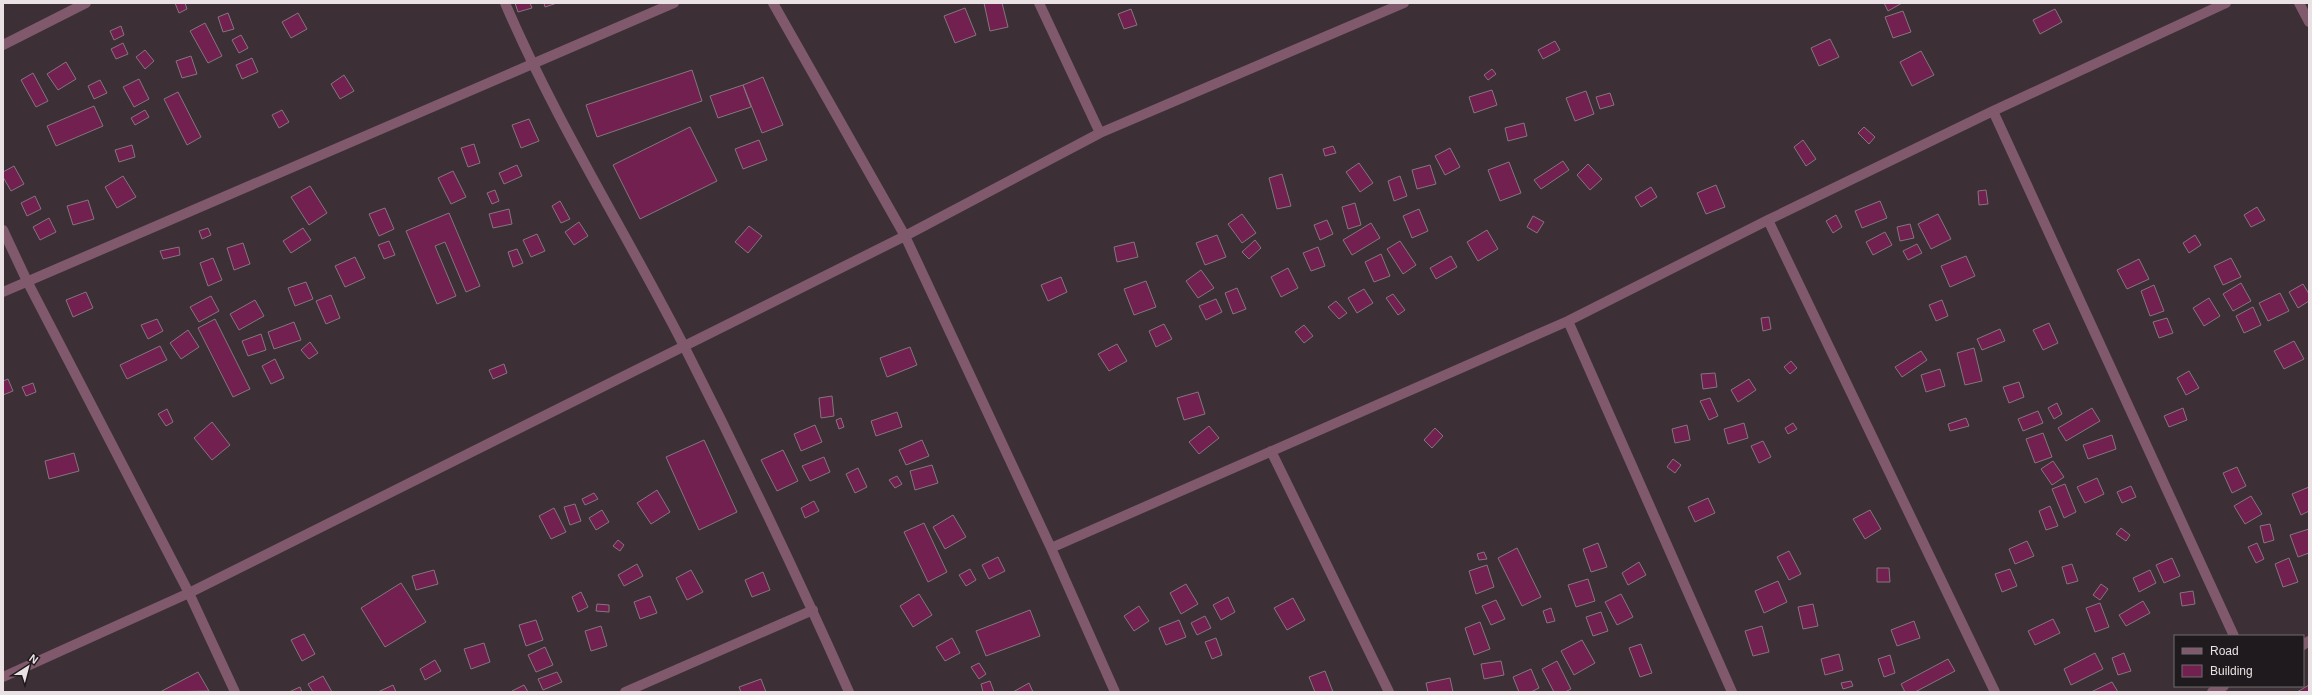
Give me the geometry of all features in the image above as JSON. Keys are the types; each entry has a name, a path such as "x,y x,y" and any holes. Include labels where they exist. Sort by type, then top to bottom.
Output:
{"street":[{"path":"3,45 86,3"},
{"path":"505,3 531,64 684,346 812,610 849,692"},
{"path":"3,292 674,3"},
{"path":"773,3 905,236 1051,548 1115,692"},
{"path":"1039,3 1100,134"},
{"path":"3,677 189,593 905,236 1100,134 1404,3"},
{"path":"1051,548 1568,321 1768,220 1992,112 2226,3"},
{"path":"2300,3 2309,22"},
{"path":"1992,112 2234,635"},
{"path":"1768,220 1995,692"},
{"path":"3,230 27,281 189,593 235,692"},
{"path":"1568,321 1732,692"},
{"path":"1271,451 1389,692"},
{"path":"624,692 812,610"},
{"path":"2212,692 2222,687"}],"building":[{"path":"175,3 185,3 187,9 179,13"},
{"path":"515,3 530,3 532,8 518,12"},
{"path":"544,3 557,3 545,7"},
{"path":"984,3 1002,3 1008,27 990,31"},
{"path":"1884,3 1902,3 1888,11"},
{"path":"965,8 976,35 955,43 944,16"},
{"path":"1131,9 1137,25 1124,29 1118,14"},
{"path":"2055,9 2062,22 2040,34 2033,20"},
{"path":"1903,11 1911,32 1893,38 1885,17"},
{"path":"228,13 234,29 223,32 218,17"},
{"path":"298,13 307,29 291,38 282,22"},
{"path":"205,23 222,56 208,63 190,31"},
{"path":"121,26 124,35 114,40 110,31"},
{"path":"241,35 248,48 239,53 232,40"},
{"path":"1830,39 1839,57 1819,66 1811,48"},
{"path":"1555,41 1560,50 1543,59 1538,50"},
{"path":"123,43 128,54 116,59 111,49"},
{"path":"145,50 154,61 145,69 136,57"},
{"path":"1921,51 1934,75 1912,86 1900,62"},
{"path":"191,56 197,74 182,78 176,61"},
{"path":"252,58 258,72 242,79 236,65"},
{"path":"66,62 76,79 58,90 47,74"},
{"path":"1492,69 1496,74 1488,80 1484,75"},
{"path":"692,70 702,101 597,137 586,105"},
{"path":"33,73 48,101 36,107 21,80"},
{"path":"344,75 354,91 340,99 331,84"},
{"path":"763,77 783,125 762,133 743,85"},
{"path":"139,79 149,99 134,107 123,87"},
{"path":"100,80 107,93 94,99 88,86"},
{"path":"743,85 751,107 718,118 710,96"},
{"path":"1492,90 1497,105 1474,113 1469,97"},
{"path":"1586,91 1594,114 1575,121 1566,98"},
{"path":"178,92 201,137 187,145 164,99"},
{"path":"1610,93 1614,105 1600,109 1596,97"},
{"path":"94,106 103,126 56,146 47,126"},
{"path":"145,110 149,117 135,125 131,118"},
{"path":"282,110 289,122 279,128 272,115"},
{"path":"529,119 539,141 521,148 512,125"},
{"path":"1524,123 1527,136 1508,141 1505,128"},
{"path":"690,127 717,181 640,219 613,165"},
{"path":"1864,127 1875,137 1869,144 1858,133"},
{"path":"759,140 767,160 743,169 735,149"},
{"path":"1803,140 1816,159 1806,166 1794,147"},
{"path":"474,144 480,163 468,167 461,148"},
{"path":"132,145 135,157 119,162 115,150"},
{"path":"1333,146 1336,153 1325,156 1323,149"},
{"path":"1450,148 1460,167 1445,175 1435,156"},
{"path":"1563,161 1569,170 1541,189 1534,180"},
{"path":"1509,162 1521,193 1500,201 1488,170"},
{"path":"1359,163 1373,183 1360,192 1346,172"},
{"path":"1588,164 1602,179 1590,190 1577,175"},
{"path":"517,165 522,176 504,184 499,173"},
{"path":"1430,165 1436,184 1417,189 1412,170"},
{"path":"14,166 24,184 11,191 3,177 3,172"},
{"path":"453,171 466,197 451,204 438,178"},
{"path":"1282,174 1291,206 1277,209 1269,178"},
{"path":"123,176 136,197 117,208 105,187"},
{"path":"1400,176 1407,196 1394,201 1388,181"},
{"path":"1716,185 1725,207 1706,214 1697,193"},
{"path":"310,186 327,213 309,225 291,197"},
{"path":"1651,187 1657,197 1641,207 1635,197"},
{"path":"495,190 499,201 492,204 487,193"},
{"path":"1986,190 1988,204 1979,205 1978,191"},
{"path":"35,196 41,209 27,216 21,203"},
{"path":"88,200 94,219 73,225 67,206"},
{"path":"560,201 570,219 561,223 552,206"},
{"path":"1880,201 1887,218 1862,228 1855,211"},
{"path":"1355,203 1361,225 1348,229 1342,207"},
{"path":"2257,207 2265,220 2251,227 2244,215"},
{"path":"385,208 394,229 379,236 369,214"},
{"path":"509,209 512,224 493,228 489,214"},
{"path":"1419,209 1428,231 1412,238 1403,216"},
{"path":"449,213 480,286 466,292 445,242 435,246 456,296 437,304 406,231"},
{"path":"1242,214 1256,233 1242,243 1228,224"},
{"path":"1938,214 1951,239 1931,249 1918,224"},
{"path":"1836,215 1842,227 1833,233 1826,221"},
{"path":"1533,216 1544,222 1537,233 1527,227"},
{"path":"49,218 56,232 40,240 33,227"},
{"path":"1327,220 1333,234 1320,240 1314,225"},
{"path":"579,222 588,236 574,245 565,232"},
{"path":"1371,223 1380,238 1352,255 1343,240"},
{"path":"1910,224 1914,238 1900,241 1897,227"},
{"path":"749,226 762,236 748,253 735,242"},
{"path":"208,228 211,235 202,239 199,231"},
{"path":"303,228 311,240 291,253 283,241"},
{"path":"1487,230 1498,249 1478,261 1467,242"},
{"path":"1885,232 1892,245 1873,255 1866,242"},
{"path":"537,234 545,251 531,257 523,240"},
{"path":"1217,235 1226,257 1205,265 1196,243"},
{"path":"2195,235 2201,245 2189,253 2183,243"},
{"path":"1255,240 1261,248 1249,259 1242,252"},
{"path":"389,241 395,255 384,259 378,245"},
{"path":"1400,241 1416,265 1403,274 1387,249"},
{"path":"1134,242 1138,257 1117,262 1114,247"},
{"path":"243,243 250,264 234,270 227,248"},
{"path":"1917,244 1922,253 1908,260 1903,251"},
{"path":"179,247 180,255 163,259 160,251"},
{"path":"1318,247 1325,266 1311,271 1303,253"},
{"path":"517,249 523,263 513,267 508,252"},
{"path":"1381,254 1390,276 1374,282 1365,262"},
{"path":"1451,256 1457,267 1436,279 1430,268"},
{"path":"1966,256 1975,276 1950,287 1941,266"},
{"path":"355,257 365,278 345,287 335,266"},
{"path":"213,258 222,280 208,286 200,263"},
{"path":"2231,258 2241,277 2223,285 2214,266"},
{"path":"2139,259 2149,279 2127,289 2117,270"},
{"path":"1288,268 1298,288 1281,297 1271,277"},
{"path":"1201,270 1214,288 1198,298 1186,281"},
{"path":"1061,277 1067,292 1048,301 1041,285"},
{"path":"1146,281 1156,307 1134,315 1124,289"},
{"path":"306,282 313,299 295,306 288,288"},
{"path":"2241,283 2251,301 2233,311 2223,294"},
{"path":"2303,284 2309,294 2309,301 2298,308 2289,292"},
{"path":"2154,285 2164,311 2150,316 2141,291"},
{"path":"1237,288 1246,309 1233,314 1225,293"},
{"path":"1364,289 1373,303 1357,313 1348,298"},
{"path":"86,292 93,308 73,317 66,300"},
{"path":"2280,293 2289,311 2268,321 2259,303"},
{"path":"1393,294 1405,310 1398,315 1386,298"},
{"path":"331,295 340,318 326,324 316,301"},
{"path":"211,296 219,311 199,322 190,307"},
{"path":"2209,298 2220,316 2204,326 2193,308"},
{"path":"1216,299 1222,312 1206,320 1199,306"},
{"path":"255,300 264,316 239,330 230,314"},
{"path":"1942,300 1948,316 1936,321 1929,305"},
{"path":"1336,301 1347,313 1339,319 1328,307"},
{"path":"2253,307 2261,325 2244,333 2236,316"},
{"path":"1769,317 1771,329 1763,331 1761,318"},
{"path":"2167,318 2173,333 2159,338 2153,322"},
{"path":"157,319 163,331 148,339 141,325"},
{"path":"215,319 250,389 233,397 198,328"},
{"path":"294,322 301,340 274,349 268,332"},
{"path":"2049,323 2058,343 2043,350 2033,330"},
{"path":"1164,324 1172,339 1156,347 1149,331"},
{"path":"1304,325 1313,336 1304,343 1295,332"},
{"path":"2000,329 2005,341 1982,350 1977,339"},
{"path":"188,330 199,347 181,359 170,343"},
{"path":"261,334 266,350 248,356 242,341"},
{"path":"2294,341 2304,359 2284,369 2274,351"},
{"path":"310,342 318,353 309,359 301,350"},
{"path":"1117,344 1127,361 1109,371 1098,354"},
{"path":"160,346 167,360 127,379 120,365"},
{"path":"910,347 917,365 887,377 880,358"},
{"path":"1974,348 1982,381 1965,385 1957,353"},
{"path":"1921,351 1927,360 1902,377 1895,367"},
{"path":"275,359 284,378 271,384 262,366"},
{"path":"1791,361 1797,368 1790,374 1784,367"},
{"path":"504,364 507,373 493,379 489,370"},
{"path":"1940,369 1945,386 1926,392 1921,375"},
{"path":"2189,371 2199,388 2186,395 2177,378"},
{"path":"1715,373 1717,387 1703,389 1701,374"},
{"path":"8,379 13,391 3,395 3,381"},
{"path":"1749,379 1756,390 1738,402 1731,390"},
{"path":"2019,382 2024,397 2009,403 2003,387"},
{"path":"33,383 36,392 26,396 22,387"},
{"path":"1198,392 1205,414 1184,420 1177,398"},
{"path":"832,396 834,416 821,418 819,398"},
{"path":"1710,398 1718,416 1709,420 1700,401"},
{"path":"2057,403 2062,414 2054,419 2048,408"},
{"path":"2092,408 2100,421 2066,441 2058,428"},
{"path":"2183,408 2187,420 2169,427 2164,416"},
{"path":"167,409 173,422 166,426 158,414"},
{"path":"2038,411 2043,423 2023,431 2018,419"},
{"path":"897,412 902,427 876,436 871,421"},
{"path":"841,418 844,427 839,429 836,420"},
{"path":"1966,418 1969,426 1950,431 1948,424"},
{"path":"212,422 230,445 212,460 194,438"},
{"path":"1744,423 1748,438 1728,444 1724,429"},
{"path":"1793,423 1797,429 1788,434 1785,428"},
{"path":"815,425 822,442 801,451 794,434"},
{"path":"1687,425 1690,440 1675,443 1672,429"},
{"path":"1209,426 1219,438 1199,454 1189,442"},
{"path":"1435,428 1443,436 1432,448 1424,440"},
{"path":"2043,433 2052,457 2035,463 2026,439"},
{"path":"2112,435 2116,449 2088,459 2083,445"},
{"path":"704,440 737,512 699,530 666,457"},
{"path":"922,440 929,456 906,465 899,450"},
{"path":"1763,441 1771,457 1759,463 1751,446"},
{"path":"783,450 798,481 777,491 761,460"},
{"path":"74,453 79,471 49,479 45,461"},
{"path":"824,457 830,472 810,481 802,466"},
{"path":"1673,459 1681,465 1675,473 1667,467"},
{"path":"2053,461 2064,477 2052,485 2041,469"},
{"path":"932,465 938,483 915,490 910,471"},
{"path":"2237,467 2246,486 2232,493 2223,473"},
{"path":"858,468 867,487 855,493 846,474"},
{"path":"897,476 902,484 895,488 889,480"},
{"path":"2097,478 2104,494 2085,503 2077,487"},
{"path":"2065,484 2076,512 2064,518 2052,489"},
{"path":"2131,486 2136,497 2122,503 2117,492"},
{"path":"2309,487 2309,511 2301,515 2292,494"},
{"path":"657,490 670,512 651,524 637,503"},
{"path":"594,493 598,499 585,505 582,499"},
{"path":"2251,496 2262,514 2245,524 2234,506"},
{"path":"1708,498 1715,513 1695,522 1688,507"},
{"path":"814,501 819,511 805,518 801,508"},
{"path":"575,504 581,521 570,525 564,507"},
{"path":"2050,506 2058,526 2046,530 2039,511"},
{"path":"554,508 566,532 551,539 539,516"},
{"path":"602,510 609,522 596,530 589,518"},
{"path":"1870,510 1881,529 1865,539 1853,519"},
{"path":"953,515 966,537 945,549 933,527"},
{"path":"924,523 947,572 928,582 904,532"},
{"path":"2270,524 2274,540 2264,543 2260,526"},
{"path":"2121,528 2130,535 2126,541 2116,534"},
{"path":"2309,529 2309,553 2298,557 2290,535"},
{"path":"618,540 624,545 620,551 613,546"},
{"path":"2027,541 2034,556 2015,564 2009,549"},
{"path":"1598,543 1607,567 1591,572 1583,549"},
{"path":"2257,543 2264,559 2256,563 2248,547"},
{"path":"1517,548 1541,597 1522,606 1498,558"},
{"path":"1789,551 1801,574 1789,580 1777,557"},
{"path":"1484,552 1487,559 1479,560 1477,554"},
{"path":"998,557 1005,571 989,579 982,565"},
{"path":"2172,558 2180,576 2164,583 2156,565"},
{"path":"2289,558 2298,582 2283,587 2275,564"},
{"path":"1639,562 1646,575 1628,585 1622,573"},
{"path":"637,564 643,576 624,586 618,575"},
{"path":"2072,564 2078,581 2067,584 2062,567"},
{"path":"1487,565 1494,587 1476,594 1469,571"},
{"path":"1877,568 1889,568 1890,582 1877,582"},
{"path":"970,569 976,580 966,586 959,575"},
{"path":"2010,569 2017,586 2002,592 1995,574"},
{"path":"434,570 438,584 416,590 412,576"},
{"path":"691,570 703,592 687,600 676,578"},
{"path":"2150,570 2156,583 2139,592 2133,578"},
{"path":"763,572 770,590 752,597 745,580"},
{"path":"1588,579 1595,601 1576,607 1568,585"},
{"path":"1778,581 1787,602 1764,613 1755,591"},
{"path":"401,583 426,622 385,647 361,608"},
{"path":"1186,584 1198,604 1181,614 1170,593"},
{"path":"2101,584 2108,589 2100,600 2093,595"},
{"path":"2193,591 2195,604 2182,606 2180,593"},
{"path":"581,592 588,607 578,612 572,597"},
{"path":"919,594 932,615 913,627 900,606"},
{"path":"1621,594 1633,617 1617,625 1605,602"},
{"path":"650,596 657,613 640,619 634,602"},
{"path":"1228,597 1235,612 1221,620 1213,605"},
{"path":"1293,598 1305,620 1287,630 1274,608"},
{"path":"1496,600 1505,619 1491,625 1482,606"},
{"path":"2143,601 2150,613 2126,626 2119,615"},
{"path":"2100,603 2109,627 2095,632 2086,608"},
{"path":"597,604 609,605 609,612 596,611"},
{"path":"1813,604 1818,626 1803,629 1798,607"},
{"path":"1139,606 1149,621 1134,631 1124,616"},
{"path":"1551,608 1555,621 1547,623 1543,611"},
{"path":"1030,610 1040,636 986,656 976,631"},
{"path":"1601,612 1608,631 1593,636 1586,617"},
{"path":"1205,616 1211,628 1197,635 1191,623"},
{"path":"2053,619 2060,633 2035,645 2028,631"},
{"path":"536,620 543,640 526,646 519,625"},
{"path":"1179,620 1186,637 1166,645 1159,628"},
{"path":"1914,621 1920,638 1897,646 1891,630"},
{"path":"1480,622 1490,649 1474,655 1465,628"},
{"path":"601,626 607,646 591,651 585,631"},
{"path":"1762,626 1769,652 1753,656 1745,631"},
{"path":"304,634 315,654 302,661 291,640"},
{"path":"952,638 960,653 945,661 936,647"},
{"path":"1216,638 1222,655 1212,659 1205,642"},
{"path":"1582,640 1595,663 1574,675 1561,651"},
{"path":"484,643 490,662 471,669 464,649"},
{"path":"1641,644 1652,673 1640,677 1629,648"},
{"path":"545,647 553,665 536,672 528,655"},
{"path":"2095,653 2103,669 2071,685 2064,669"},
{"path":"2124,653 2131,671 2118,675 2112,658"},
{"path":"1839,654 1843,670 1825,675 1821,659"},
{"path":"1890,655 1895,673 1884,677 1878,659"},
{"path":"1948,659 1955,671 1915,692 1905,692 1901,684"},
{"path":"435,660 441,671 425,680 420,669"},
{"path":"1501,661 1504,675 1484,679 1481,664"},
{"path":"1557,661 1571,689 1565,692 1554,692 1542,669"},
{"path":"979,663 986,674 979,679 971,667"},
{"path":"1531,669 1539,688 1531,692 1519,692 1513,677"},
{"path":"1325,671 1333,692 1315,692 1309,677"},
{"path":"198,672 209,691 160,692"},
{"path":"557,672 562,682 543,690 538,679"},
{"path":"323,676 332,692 313,692 308,684"},
{"path":"1450,678 1453,692 1428,692 1426,683"},
{"path":"761,679 766,692 741,692 739,687"},
{"path":"990,681 994,692 983,692 981,684"},
{"path":"1851,681 1853,686 1843,689 1841,683"},
{"path":"2112,682 2118,692 2091,692"},
{"path":"1029,683 1033,692 1013,692"},
{"path":"393,685 396,692 378,692"},
{"path":"524,685 528,692 512,691"},
{"path":"2309,685 2309,692 2297,692"},
{"path":"300,687 302,692 289,692"}]}
